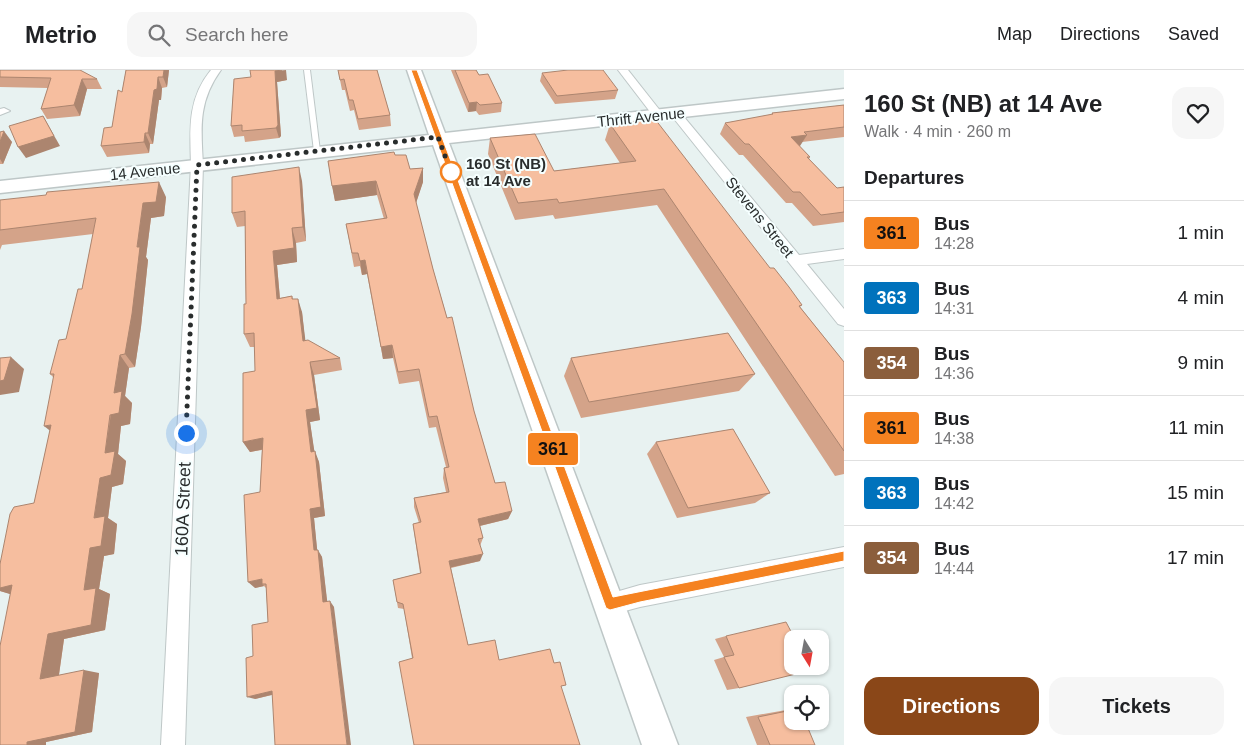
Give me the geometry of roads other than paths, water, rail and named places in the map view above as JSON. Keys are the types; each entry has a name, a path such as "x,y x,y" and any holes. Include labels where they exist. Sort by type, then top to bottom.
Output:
{"street":[{"name":"160A Street","path":"173,745 197,165 196,110 203,86 216,70"},
{"path":"414,70 660,745"},
{"path":"623,70 658,115"},
{"name":"Thrift Avenue","path":"438,137 844,94"},
{"name":"Stevens Street","path":"675,113 844,320"},
{"name":"14 Avenue","path":"0,187 438,137"},
{"path":"796,261 844,254"},
{"path":"610,604 640,596 844,557"}],"lane":[{"path":"307,70 317,151"}],"place":[{"name":"160 St (NB) at 14 Ave","path":"451,172"}]}
